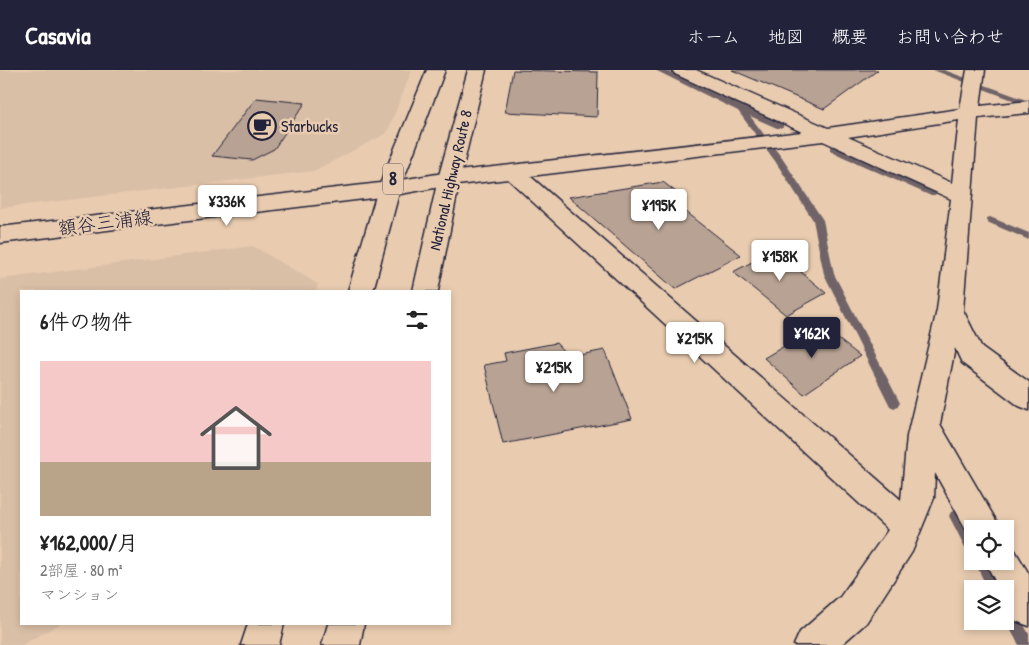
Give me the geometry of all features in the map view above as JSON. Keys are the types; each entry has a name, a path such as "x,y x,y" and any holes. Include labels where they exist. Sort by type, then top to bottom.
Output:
{"main road":[{"name":"8","path":"360,290 389,189 436,70"},
{"name":"National Highway Route 8","path":"425,290 449,179 477,70"},
{"path":"681,70 962,196"},
{"name":"額谷三浦線","path":"0,235 389,189 449,179 826,135 973,89 1023,108"},
{"path":"813,645 853,610 900,540 918,498 924,424 950,310 973,89"},
{"path":"513,172 906,525"},
{"path":"950,310 972,355 1029,398"},
{"path":"924,424 979,520"},
{"path":"1007,570 1029,608"},
{"path":"260,645 266,625"},
{"path":"341,645 346,625"}],"shaded area":[{"path":"0,70 412,70 387,133 314,171 0,208"},
{"path":"253,246 318,284 316,290 20,290 20,625 58,625 22,645 0,645 0,279"}],"building":[{"path":"513,70 598,72 597,117 505,112"},
{"path":"732,70 878,70 824,109"},
{"name":"Starbucks","path":"256,98 305,103 274,149 252,160 212,156"},
{"path":"663,182 685,199 685,211 741,255 675,289 569,197"},
{"path":"775,250 826,293 786,315 733,272"},
{"path":"820,325 860,356 804,394 764,358"},
{"path":"556,343 569,357 605,350 632,419 503,444 484,365 506,361 504,353"}],"waterway":[{"path":"659,70 741,109 779,160 818,220 829,274 894,403"},
{"path":"937,70 1029,104"},
{"path":"743,110 780,126"},
{"path":"833,149 932,193"},
{"path":"990,220 1029,237"},
{"path":"956,516 964,531"},
{"path":"986,570 991,580"},
{"path":"1014,621 1027,645"}],"place":[{"name":"Starbucks","path":"262,126"}]}
